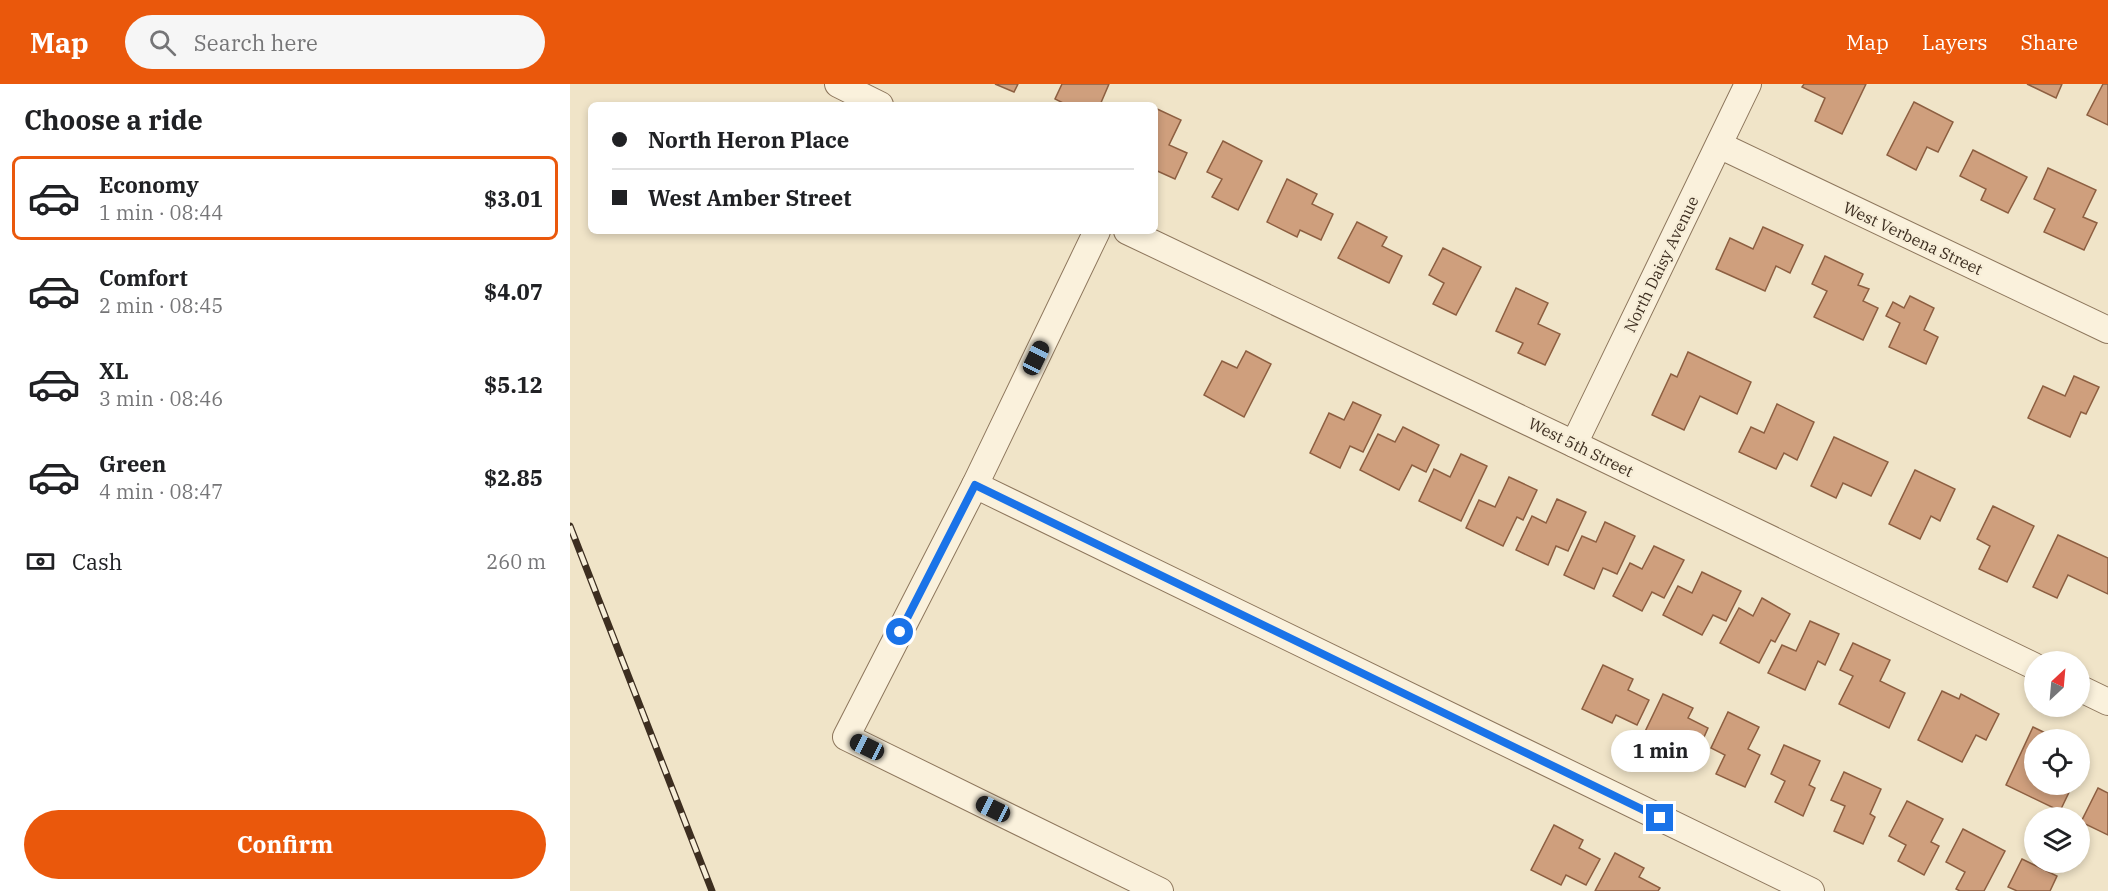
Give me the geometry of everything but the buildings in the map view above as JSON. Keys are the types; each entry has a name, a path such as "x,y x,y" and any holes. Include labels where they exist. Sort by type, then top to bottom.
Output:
{"street":[{"path":"838,84 874,102"},
{"name":"North Daisy Avenue","path":"1574,444 1748,84"},
{"name":"West Verbena Street","path":"1719,145 2108,330"},
{"path":"1096,234 975,485 846,737 1160,891"},
{"name":"West 5th Street","path":"1133,234 2024,661"},
{"path":"975,485 1811,891"},
{"path":"2090,693 2108,702"}],"railway":[{"path":"570,526 712,891"}],"route":[{"path":"900,632 975,485 1660,818"}]}
